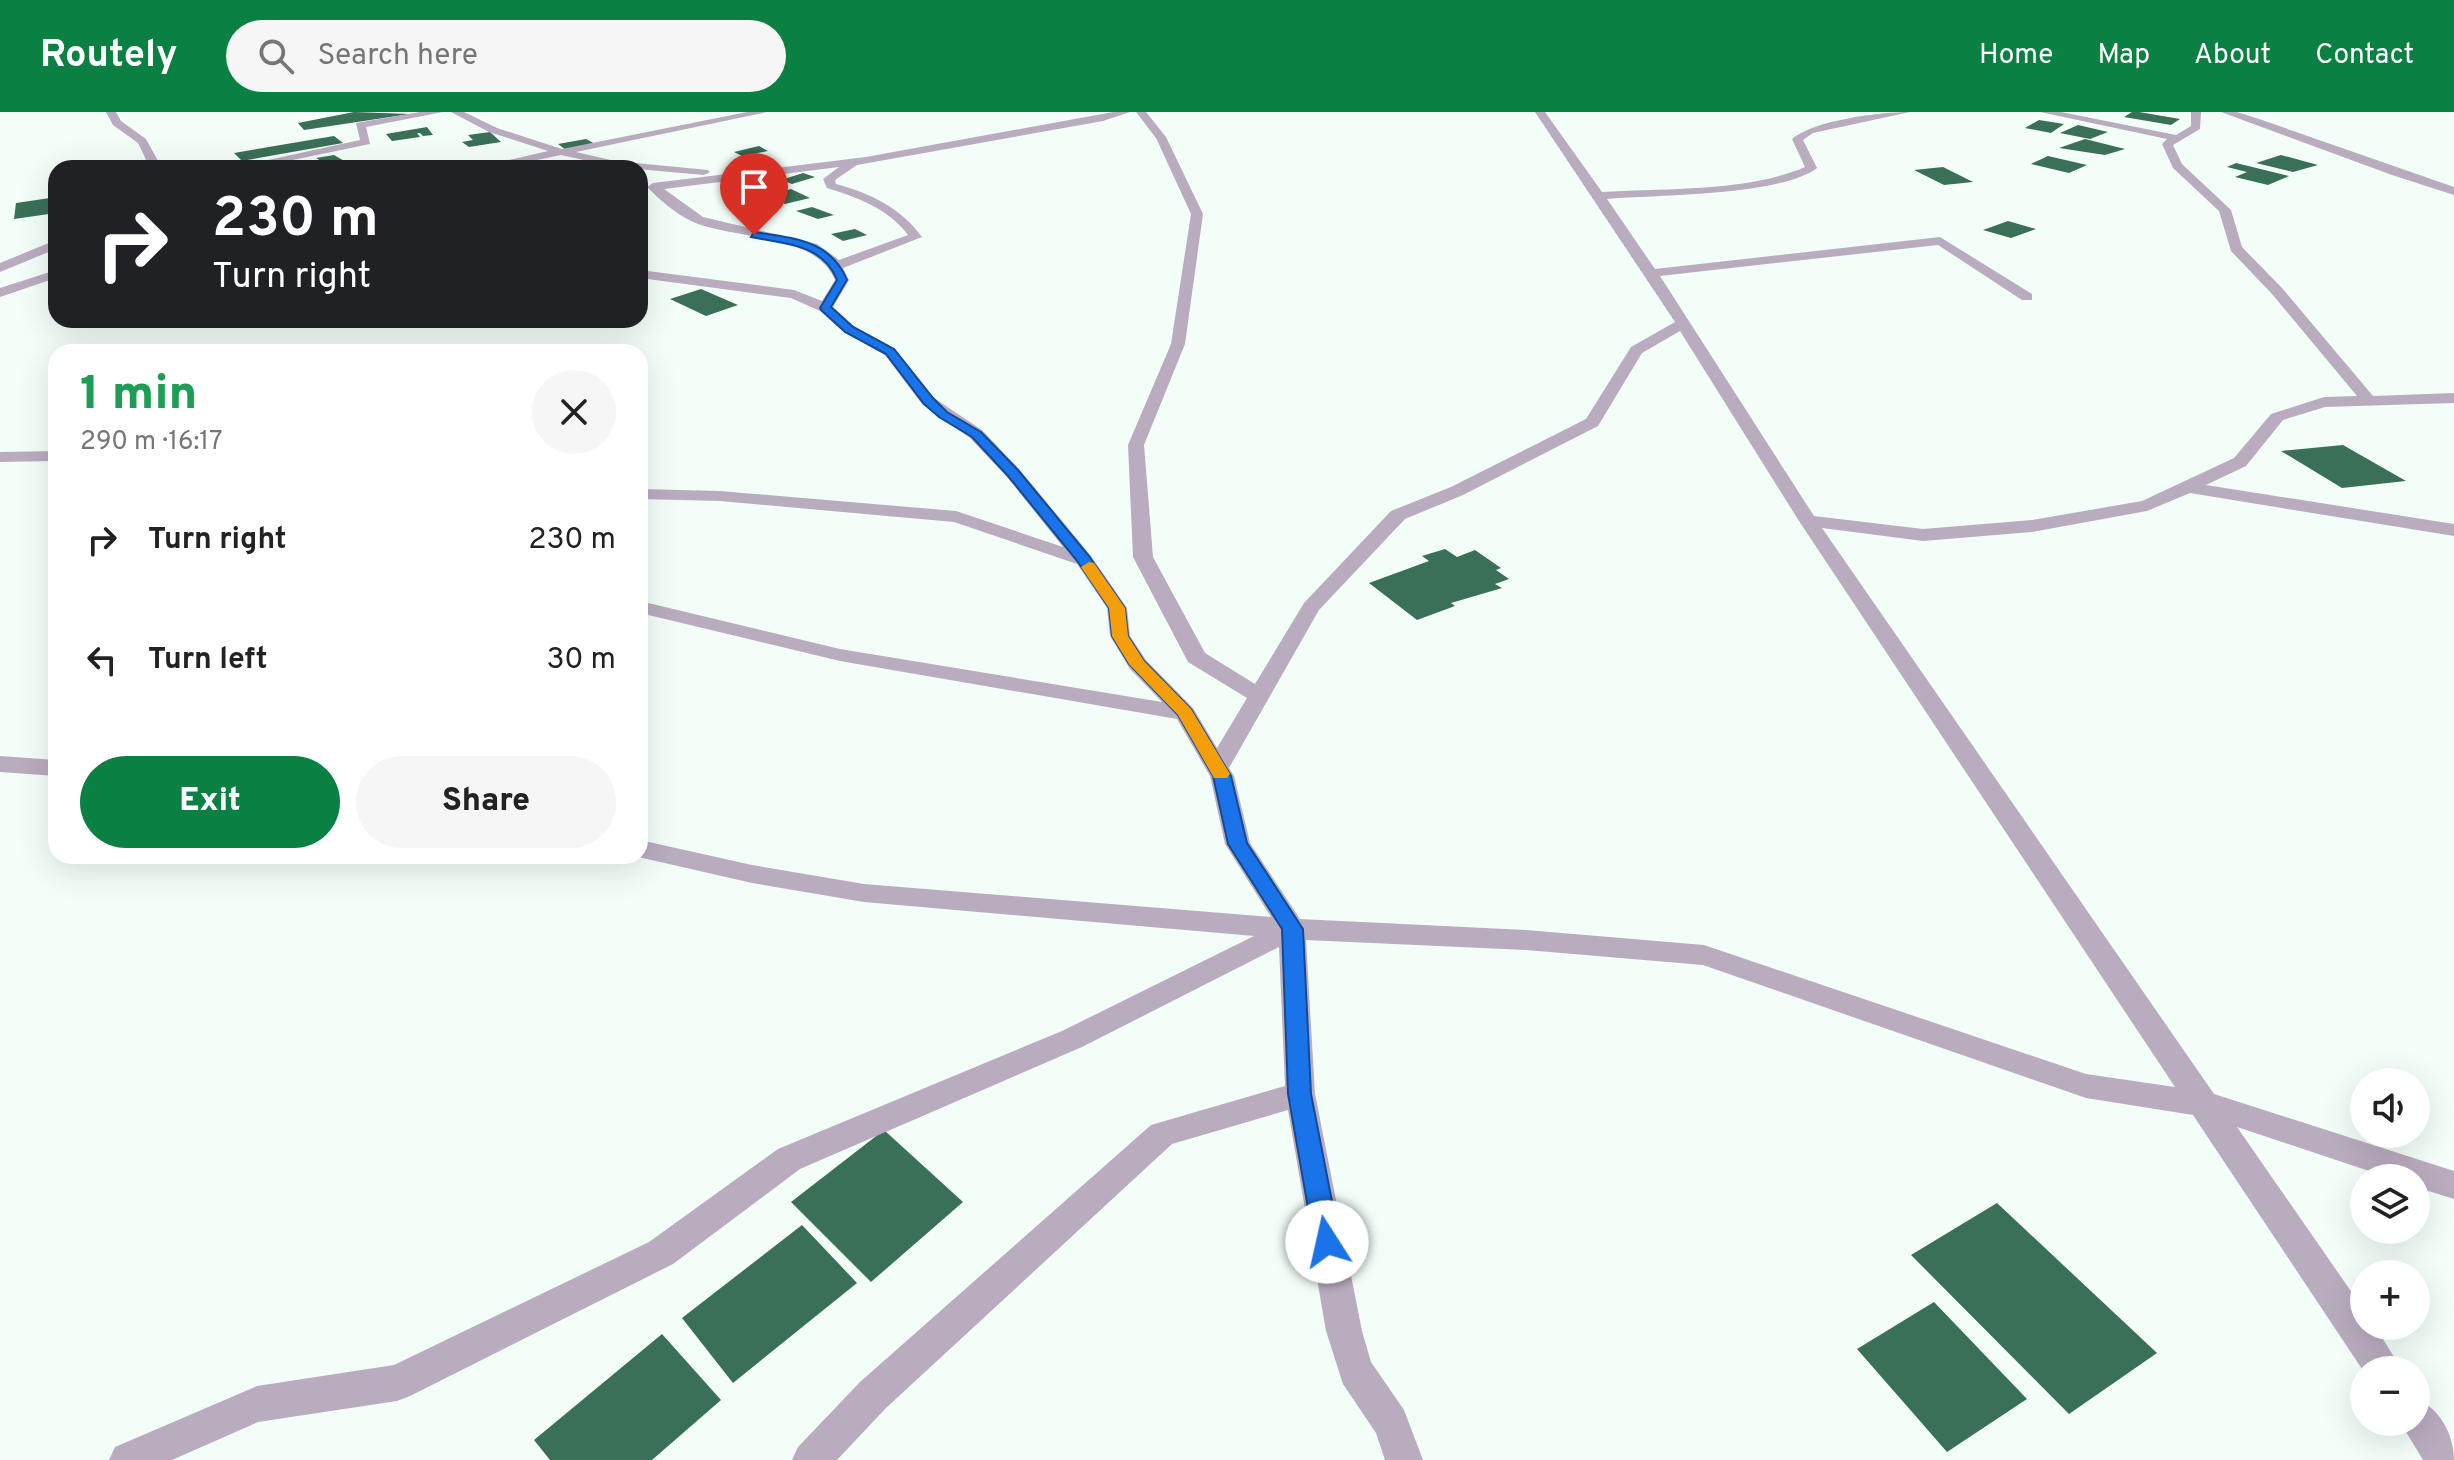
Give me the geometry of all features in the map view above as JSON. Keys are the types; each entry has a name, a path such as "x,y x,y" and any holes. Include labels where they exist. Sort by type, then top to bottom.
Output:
{"street":[{"path":"111,112 117,123 142,141 152,160"},
{"path":"274,160 366,142 360,125 438,112"},
{"path":"456,112 493,130 596,160"},
{"path":"525,160 762,112"},
{"path":"825,308 842,280 836,266 812,247 699,220 686,215 677,202 653,187 866,160 1125,112"},
{"path":"1141,112 1161,137 1197,214 1178,344 1136,445 1143,557 1196,657 1260,696"},
{"path":"1540,112 1684,323 1808,521 2375,1356"},
{"path":"1599,196 1735,185 1801,175 1811,168 1797,139 1810,131 1905,112"},
{"path":"2045,112 2177,138"},
{"path":"2196,112 2196,127 2167,144 2177,166 2225,210 2236,248 2277,291 2369,401"},
{"path":"2226,112 2275,127 2350,158 2454,191"},
{"path":"836,266 916,237 903,220 858,193 831,186 829,179 836,172 866,160"},
{"path":"648,165 736,176"},
{"path":"1651,273 1940,241 2027,297"},
{"path":"0,268 48,247"},
{"path":"648,275 760,287 794,294 825,308 849,329 890,352 928,401 976,434 1013,473 1084,560 1117,608 1120,636 1138,664 1185,713 1222,776 1238,844 1292,929 1300,1094 1344,1331 1356,1371 1391,1423 1404,1460"},
{"path":"0,293 48,277"},
{"path":"1217,768 1311,607 1398,515 1457,491 1592,422 1636,350 1684,323"},
{"path":"1808,521 1923,535 2032,526 2147,506 2240,462 2277,417 2324,402 2454,398"},
{"path":"0,457 48,456"},
{"path":"2187,487 2454,530"},
{"path":"648,494 720,496 956,517 1084,560"},
{"path":"648,609 840,655 1185,713"},
{"path":"0,764 48,767"},
{"path":"648,851 708,866 866,894 1031,904 1066,911 1292,929 1526,940 1704,955 2086,1086 2206,1104 2454,1185"},
{"path":"128,1460 257,1404 397,1383 661,1253 789,1159 1072,1039 1292,929"},
{"path":"811,1460 873,1395 1162,1134 1300,1094"},
{"path":"2429,1436 2445,1460"}],"building":[{"path":"354,112 410,114 304,130 298,123"},
{"path":"2132,112 2180,119 2171,125 2124,117"},
{"path":"2039,120 2064,124 2051,133 2025,128"},
{"path":"2078,125 2108,132 2090,139 2060,133"},
{"path":"427,127 433,135 417,133 420,137 392,141 386,134"},
{"path":"490,132 501,142 469,147 462,142 473,140 468,135"},
{"path":"334,136 343,143 248,160 241,160 234,153"},
{"path":"586,139 595,144 566,150 558,144"},
{"path":"2085,139 2125,149 2105,155 2059,148"},
{"path":"759,146 768,151 742,156 734,152"},
{"path":"334,155 343,160 319,160 316,158"},
{"path":"2281,155 2318,165 2293,172 2256,163"},
{"path":"2048,156 2087,165 2069,173 2031,164"},
{"path":"2236,163 2289,176 2268,185 2235,177 2247,172 2227,167"},
{"path":"1943,167 1973,182 1944,185 1914,170"},
{"path":"803,173 815,177 792,184 781,180"},
{"path":"745,187 764,192 744,199 725,193"},
{"path":"791,189 810,198 785,204 766,196"},
{"path":"48,198 48,214 14,219 16,203"},
{"path":"812,207 834,215 818,219 796,211"},
{"path":"2008,221 2036,229 2011,238 1983,230"},
{"path":"855,229 867,235 843,241 831,234"},
{"path":"701,289 738,305 706,316 670,299"},
{"path":"2343,445 2406,481 2342,488 2281,451"},
{"path":"1445,549 1457,557 1475,550 1501,568 1496,570 1509,579 1495,584 1502,588 1451,603 1455,606 1417,620 1369,583 1429,561 1422,556"},
{"path":"884,1130 963,1202 871,1282 791,1202"},
{"path":"1997,1203 2157,1353 2069,1414 1911,1255"},
{"path":"802,1225 857,1283 733,1383 682,1318"},
{"path":"1934,1302 2027,1399 1947,1452 1857,1349"},
{"path":"662,1334 721,1400 652,1460 550,1460 534,1440"}],"slow traffic":[{"path":"1089,567 1117,608 1120,636 1138,664 1185,713 1221,774"}],"route":[{"path":"754,235 812,247 835,264 842,280 825,308 849,329 890,352 928,401 976,434 1013,473 1084,560 1117,608 1120,636 1138,664 1185,713 1222,776 1238,844 1292,929 1300,1094 1327,1242"}]}
